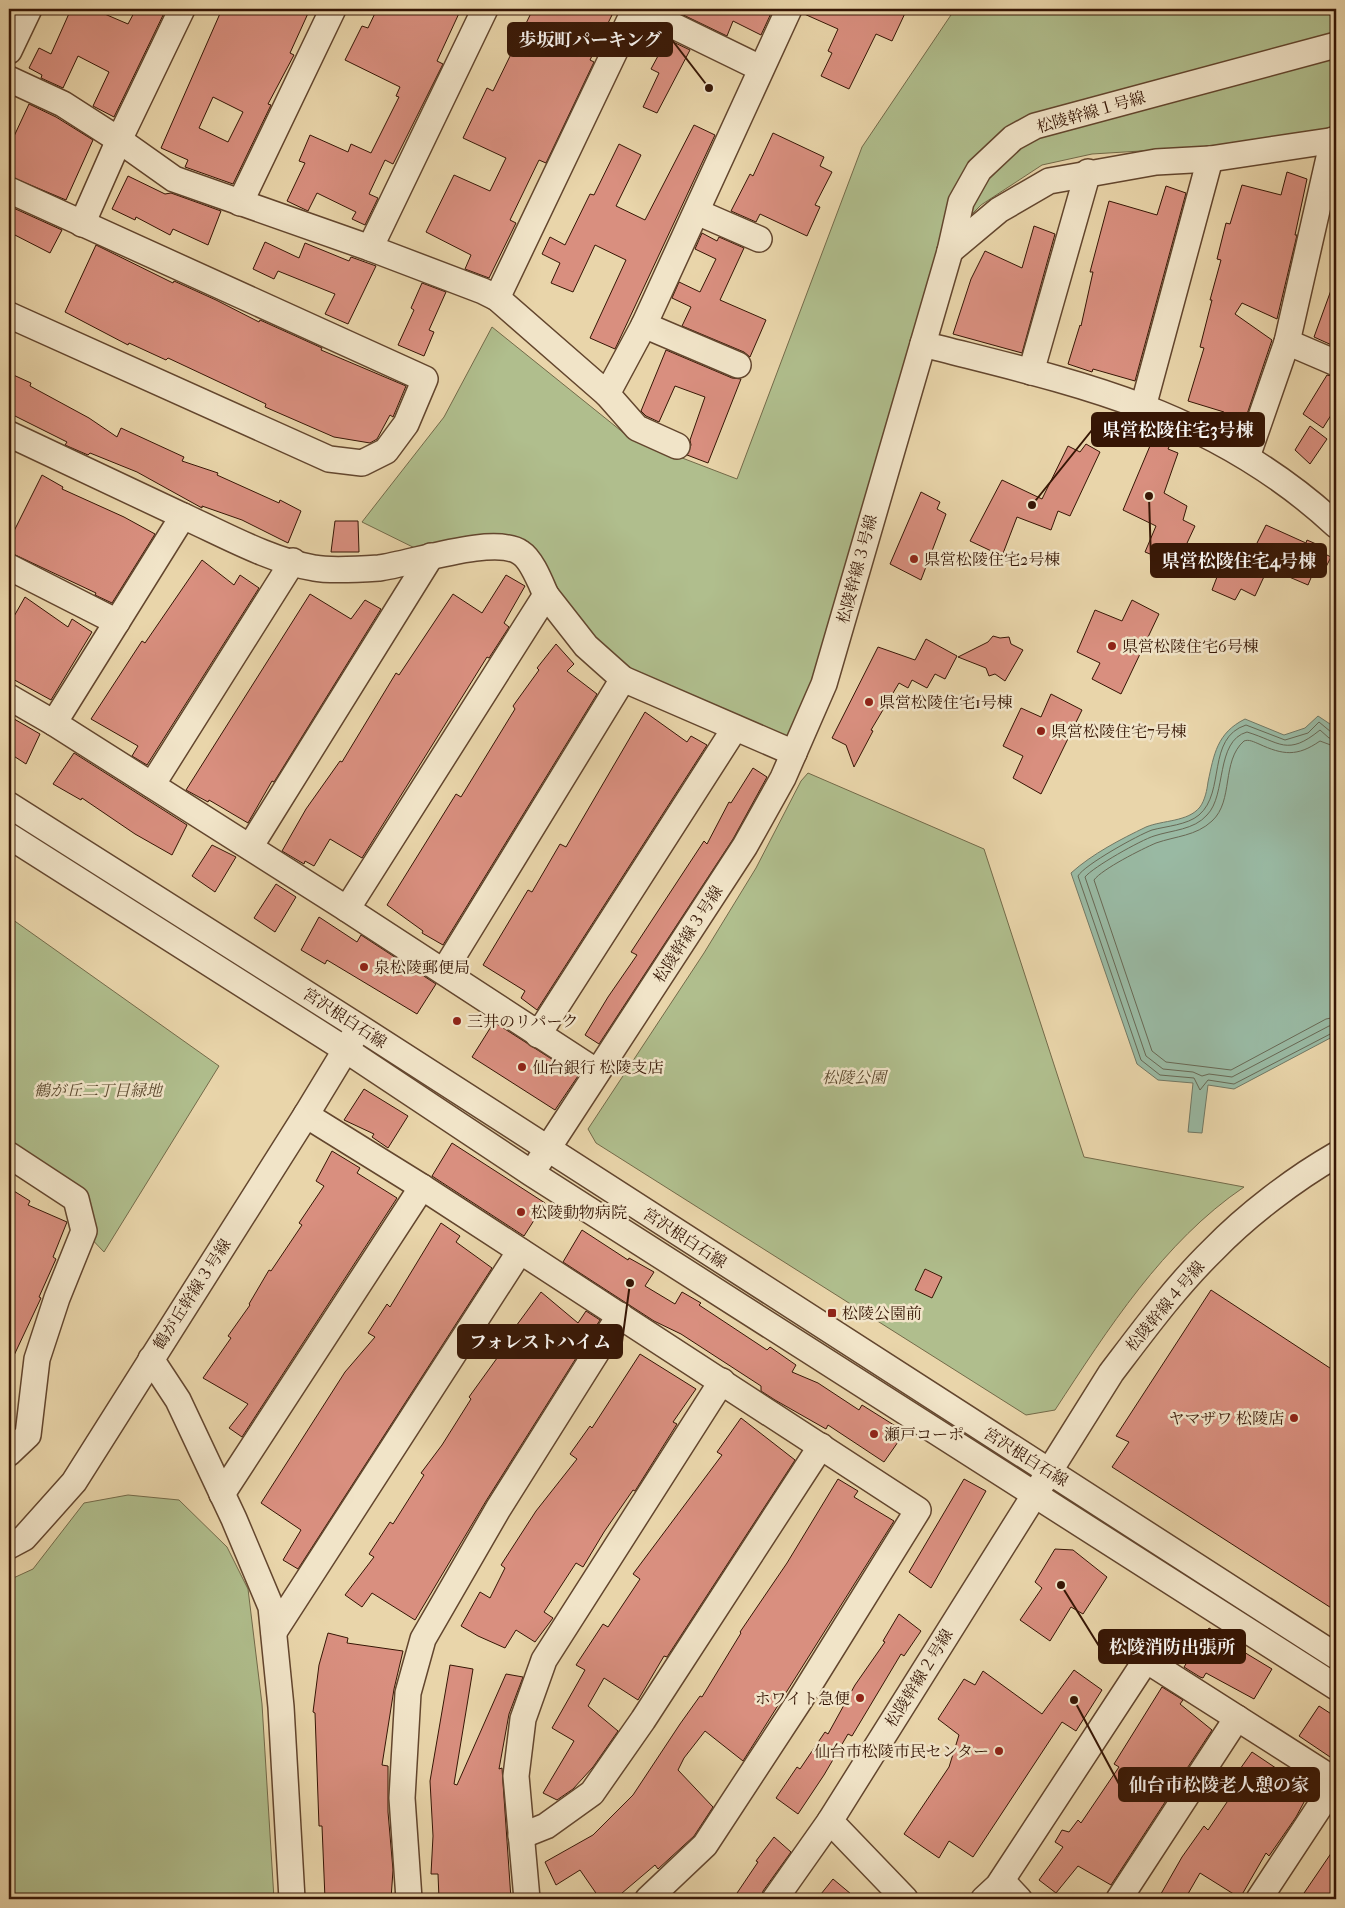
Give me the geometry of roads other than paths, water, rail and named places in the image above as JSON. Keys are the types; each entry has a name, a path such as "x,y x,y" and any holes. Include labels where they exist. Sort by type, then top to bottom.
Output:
{"street":[{"path":"9,51 29,9"},
{"path":"82,224 119,140 182,9"},
{"path":"240,203 333,9"},
{"path":"370,248 485,9"},
{"path":"497,298 635,9"},
{"path":"639,9 760,68"},
{"path":"607,394 644,325 697,212 760,68 789,9"},
{"name":"松陵幹線１号線","path":"923,344 950,251 960,202 979,170 1002,147 1035,126 1336,45"},
{"path":"9,79 63,104 119,140 174,179 370,248 497,298 607,394 637,428 677,446"},
{"path":"950,251 999,210 1050,180 1088,172 1156,162 1210,159 1335,140 1287,342 1247,457"},
{"path":"1143,407 1210,159"},
{"path":"1031,372 1088,172"},
{"path":"9,190 425,379 406,424 386,451 362,463 329,459 9,315"},
{"path":"697,212 759,239"},
{"path":"644,325 738,366"},
{"path":"1287,342 1336,363"},
{"path":"923,344 1031,372 1143,407 1247,457 1284,482 1336,526"},
{"name":"松陵幹線３号線","path":"531,1173 548,1150 745,846 794,753 824,684 923,344"},
{"path":"9,434 183,516 292,562 315,568 379,568 431,556 499,546 521,552 539,577 546,595 586,646 623,679 794,753"},
{"path":"54,723 183,516"},
{"path":"250,847 431,556"},
{"path":"152,785 292,562"},
{"path":"9,567 117,622"},
{"path":"347,909 546,595"},
{"path":"444,972 623,679"},
{"path":"9,697 54,723 250,847 597,1072"},
{"path":"538,1035 735,728"},
{"name":"宮沢根白石線","path":"9,805 359,1027 1336,1656"},
{"path":"9,836 346,1050 531,1173 1336,1687"},
{"name":"鶴が丘幹線３号線","path":"9,1546 24,1538 74,1482 306,1115 359,1027"},
{"path":"306,1115 422,1187 918,1510 800,1700 705,1846 648,1899"},
{"path":"9,1155 76,1199 84,1231 57,1298 37,1359 28,1435 9,1453"},
{"name":"松陵幹線４号線","path":"1034,1495 1111,1373 1157,1314 1213,1250 1274,1197 1336,1155"},
{"path":"222,1494 422,1187"},
{"path":"274,1632 520,1251"},
{"path":"409,1899 402,1798 403,1779 408,1693 423,1638 498,1509 620,1315"},
{"path":"151,1358 178,1400 272,1607 282,1707 292,1899"},
{"path":"527,1899 516,1776 523,1719 544,1660 722,1381"},
{"path":"521,1836 546,1826 592,1793 643,1720 821,1446"},
{"name":"松陵幹線２号線","path":"781,1897 1034,1495"},
{"path":"984,1899 1002,1881 1146,1660 1336,1781 1259,1899"},
{"path":"1119,1899 1237,1718"},
{"path":"830,1821 905,1899"},
{"path":"1002,1881 1019,1899"}],"water":[{"path":"1318,716 1336,728 1336,1035 1234,1089 1208,1085 1202,1133 1188,1132 1193,1083 1158,1080 1137,1064 1071,873 1097,853 1146,827 1182,818 1195,812 1200,807 1204,798 1218,745 1228,731 1245,719 1284,735 1305,728"}],"place":[{"name":"歩坂町パーキング","path":"709,88"},
{"name":"県営松陵住宅4号棟","path":"1149,496"},
{"name":"県営松陵住宅3号棟","path":"1032,505"},
{"name":"県営松陵住宅2号棟","path":"914,559"},
{"name":"県営松陵住宅6号棟","path":"1112,646"},
{"name":"県営松陵住宅1号棟","path":"869,702"},
{"name":"県営松陵住宅7号棟","path":"1041,731"},
{"name":"泉松陵郵便局","path":"364,967"},
{"name":"三井のリパーク","path":"457,1021"},
{"name":"仙台銀行 松陵支店","path":"522,1067"},
{"name":"松陵動物病院","path":"521,1212"},
{"name":"フォレストハイム","path":"630,1283"},
{"name":"松陵公園前","path":"832,1313"},
{"name":"ヤマザワ 松陵店","path":"1294,1418"},
{"name":"瀬戸コーポ","path":"874,1434"},
{"name":"松陵消防出張所","path":"1061,1585"},
{"name":"ホワイト急便","path":"860,1698"},
{"name":"仙台市松陵老人憩の家","path":"1074,1700"},
{"name":"仙台市松陵市民センター","path":"999,1751"}],"park label":[{"name":"松陵公園","path":"854,1077"},
{"name":"鶴が丘二丁目緑地","path":"98,1090"}]}
